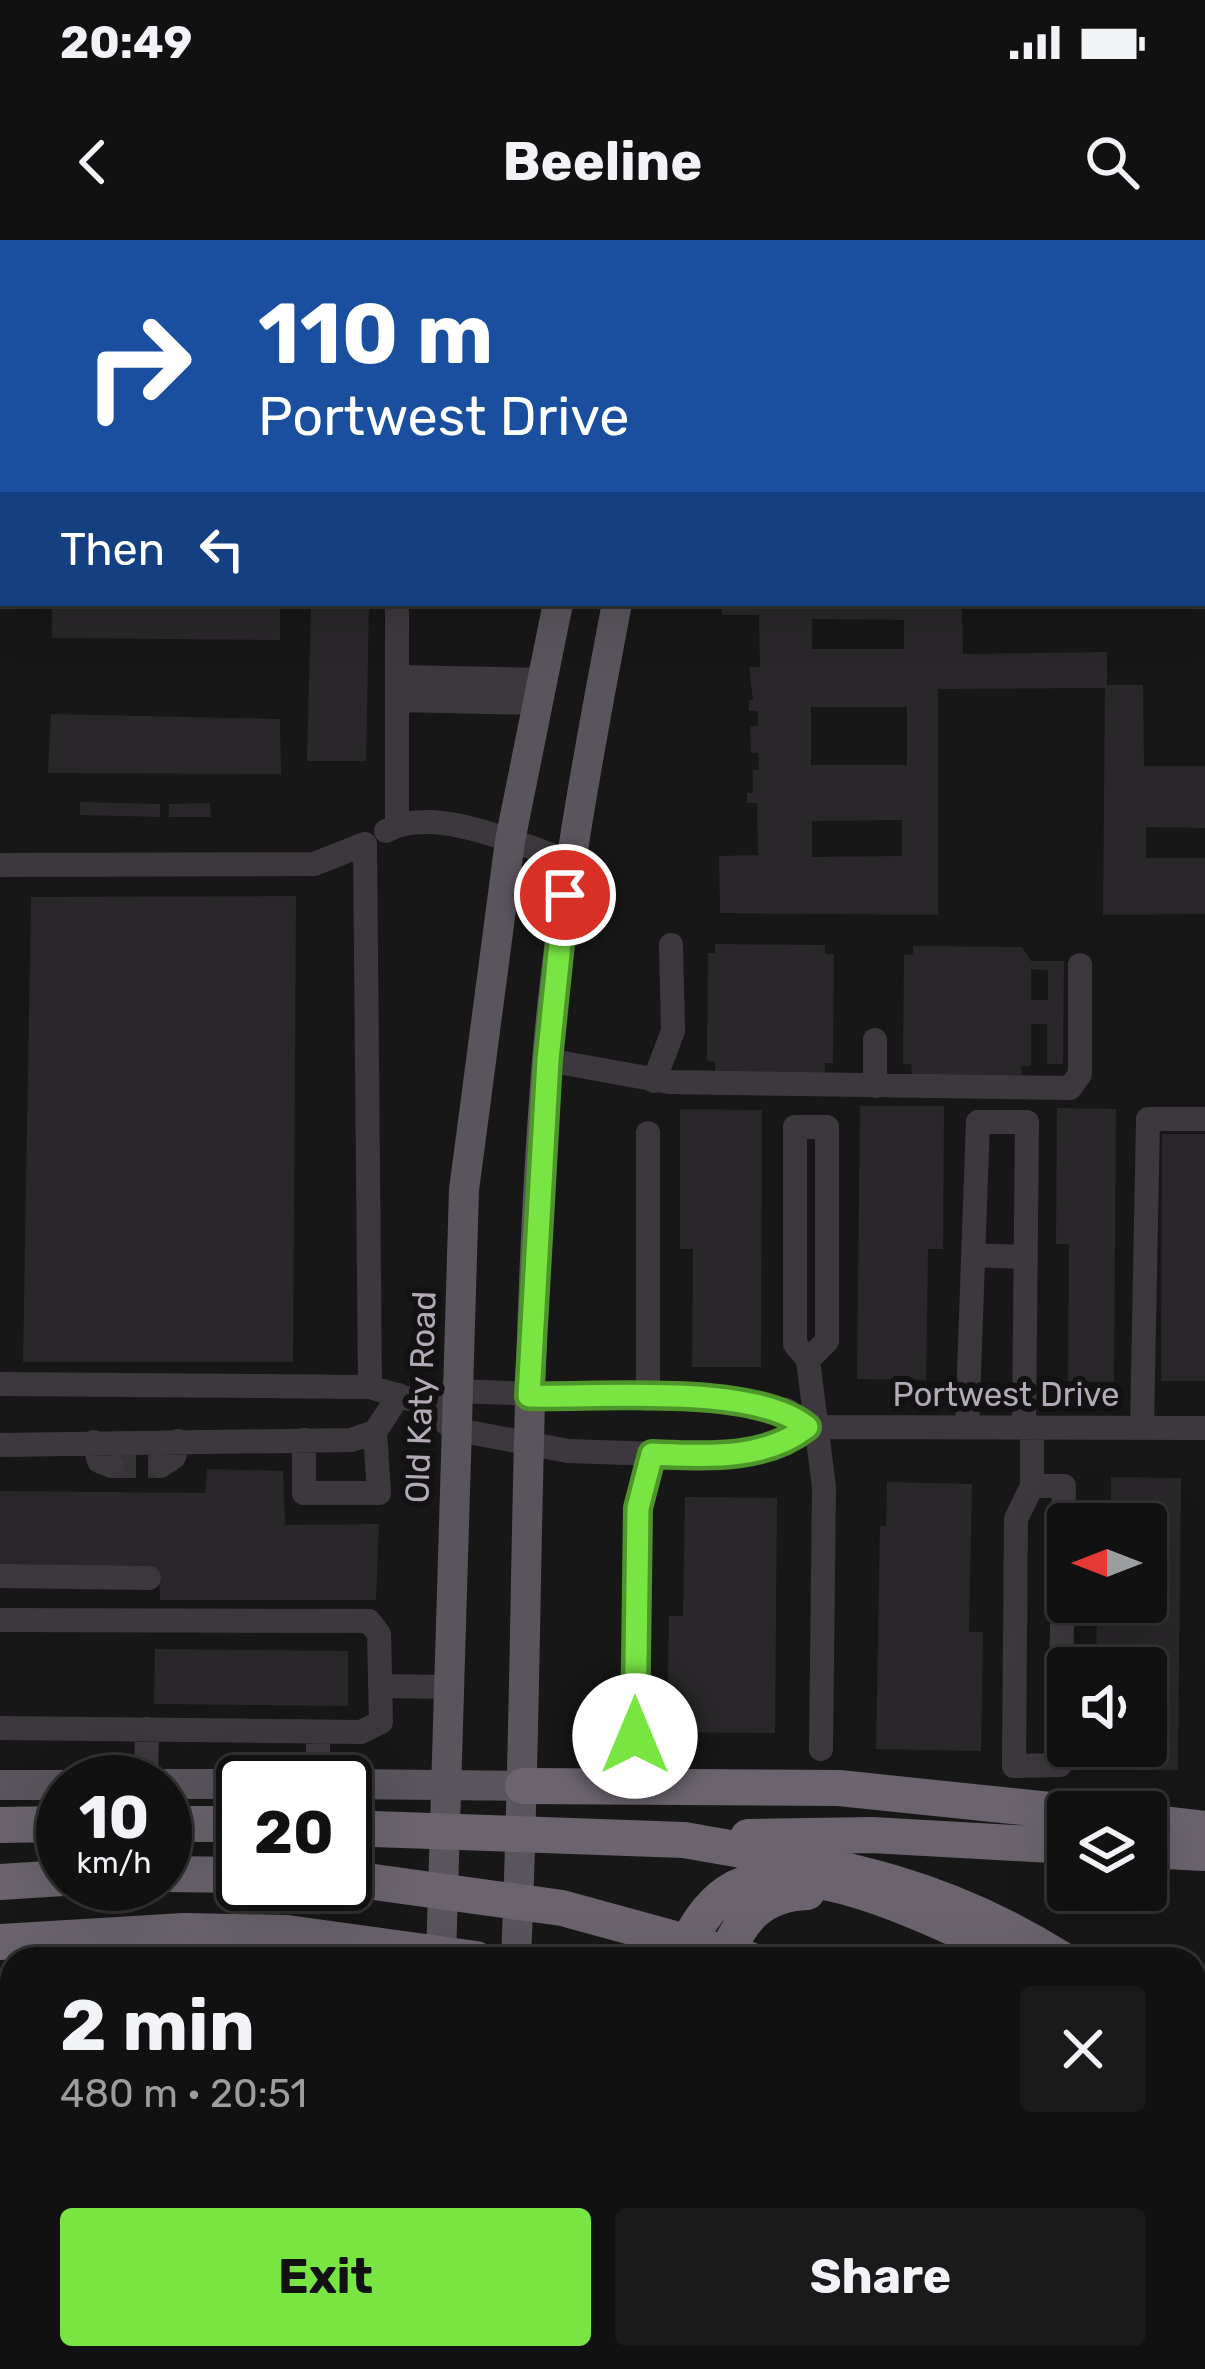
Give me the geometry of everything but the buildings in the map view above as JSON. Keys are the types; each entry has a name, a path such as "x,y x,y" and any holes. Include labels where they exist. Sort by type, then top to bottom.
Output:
{"highway":[{"path":"523,1786 839,1788 1047,1810"},
{"path":"0,1825 36,1824"},
{"path":"1167,1824 1205,1829"},
{"path":"372,1829 684,1840 813,1833 1047,1845"},
{"path":"684,1840 867,1871 977,1911 1039,1947"},
{"path":"1167,1851 1205,1853"},
{"path":"684,1947 707,1910 726,1894 760,1877 782,1875 836,1884 994,1947"},
{"path":"0,1882 36,1880"},
{"path":"372,1882 562,1908 704,1947"},
{"path":"731,1947 750,1912 784,1893 806,1892 950,1947"},
{"path":"0,1942 184,1931 287,1933 389,1947"}],"main road":[{"name":"Old Katy Road","path":"441,1947 454,1391 464,1190 510,841 557,606"},
{"path":"516,1947 527,1441 548,1060 568,861 616,606"},
{"path":"0,1785 36,1785"},
{"path":"372,1785 523,1786"}],"street":[{"path":"397,606 397,825"},
{"path":"398,688 540,692"},
{"path":"0,865 314,864 397,825 461,825 568,861"},
{"path":"365,844 370,1387"},
{"path":"654,1081 673,1031 671,945"},
{"path":"548,1060 654,1081 1070,1088 1080,1074 1080,965"},
{"path":"875,1040 875,1085"},
{"path":"1142,1428 1148,1119 1205,1119"},
{"path":"967,1427 978,1122 1027,1122 1032,1486 1016,1519 1014,1766 1060,1765 1064,1486 1032,1486"},
{"path":"808,1360 827,1341 827,1127 795,1127 795,1344 808,1360 811,1427 824,1487 821,1748"},
{"path":"648,1133 648,1399"},
{"path":"974,1256 1026,1257"},
{"path":"0,1384 370,1387 411,1399 453,1429"},
{"path":"0,1445 351,1441 375,1432 411,1399 454,1391"},
{"name":"Portwest Drive","path":"454,1391 787,1410 811,1427"},
{"name":"Portwest Drive","path":"453,1429 568,1450 720,1456 785,1444 811,1427 1205,1428"},
{"path":"304,1441 304,1493 379,1493 375,1432"},
{"path":"161,1466 174,1457 178,1441"},
{"path":"94,1442 99,1461 112,1466"},
{"path":"635,1736 638,1508 652,1454"},
{"path":"0,1576 149,1578"},
{"path":"0,1620 369,1621 379,1634 381,1722 375,1729 318,1732 0,1728"},
{"path":"380,1686 448,1687"},
{"path":"147,1729 147,1755"},
{"path":"318,1732 318,1755"}],"tunnel":[{"path":"112,1466 161,1466"}],"route":[{"path":"565,895 548,1060 529,1396 709,1400 787,1410 807,1427 785,1444 720,1456 652,1454 638,1508 635,1736"}]}
